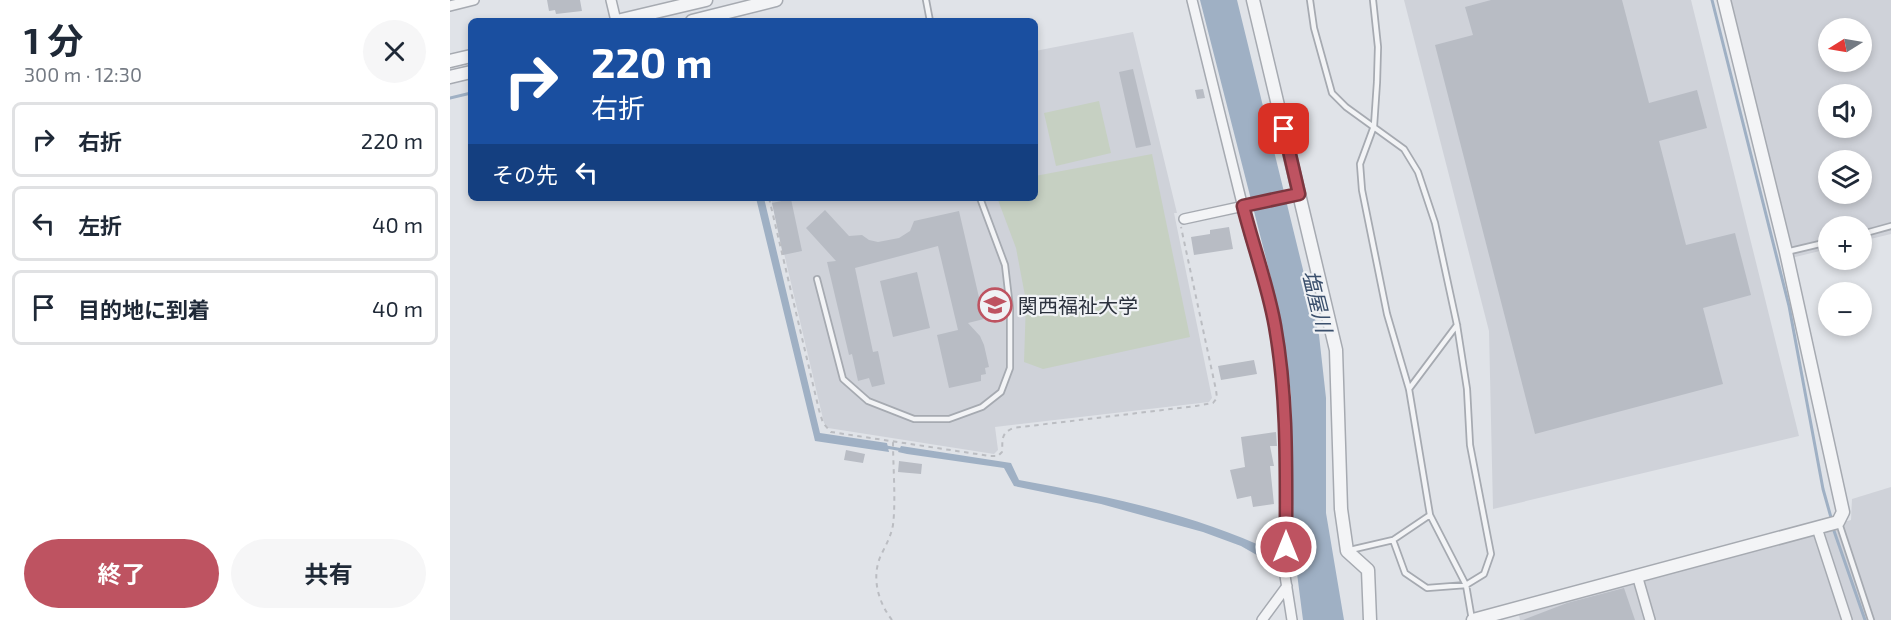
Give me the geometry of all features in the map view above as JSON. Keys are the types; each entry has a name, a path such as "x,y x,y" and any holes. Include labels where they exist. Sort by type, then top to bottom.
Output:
{"street":[{"path":"450,6 474,0"},
{"path":"611,0 616,18"},
{"path":"706,18 776,0"},
{"path":"1192,0 1243,206 1271,304 1284,395 1286,547 1284,563 1292,620"},
{"path":"1253,0 1336,350 1341,509 1347,551 1368,570 1370,620"},
{"path":"1472,620 1838,522 1843,512 1786,252 1724,0"},
{"path":"629,18 699,1 698,18"},
{"path":"450,61 468,57"},
{"path":"450,77 468,73"},
{"path":"1184,219 1299,194"},
{"path":"1817,528 1847,620"},
{"path":"1636,576 1650,620"},
{"path":"1262,620 1287,586"}],"lane":[{"path":"926,0 929,18"},
{"path":"1310,0 1314,28 1332,93 1346,107 1404,149 1418,172 1435,223 1457,325 1467,389 1470,445 1491,554 1484,574 1466,585 1427,588 1405,573 1393,540"},
{"path":"1373,0 1378,47 1374,126 1360,164 1362,190 1388,314 1409,389 1430,515 1466,585 1472,620"},
{"path":"817,279 843,379 868,401 914,419 949,419 982,407 1001,392 1010,368 1010,308 1005,265 981,201"},
{"path":"1872,231 1891,226"},
{"path":"1786,252 1818,244"},
{"path":"1409,389 1457,325"},
{"path":"1347,551 1393,540 1430,515"},
{"path":"1838,522 1872,620"}],"path":[{"path":"770,201 823,423 831,432 990,456 998,456 1002,452 1003,435 1013,428 1214,403 1217,398 1216,390 1181,229 1184,219"},
{"path":"892,620 882,602 876,577 880,556 888,542 893,525 893,441"}],"shaded area":[{"path":"1404,0 1691,0 1799,436 1493,509 1489,331"},
{"path":"1720,0 1891,0 1891,234 1872,239 1872,216 1818,216 1818,251 1783,260"},
{"name":"関西福祉大学","path":"1133,32 1177,213 1174,213 1212,398 1209,402 995,427 998,450 994,454 828,428 824,423 772,201 1038,201 1038,50"},
{"path":"1891,487 1891,620 1520,620 1519,615 1851,520 1852,499"}],"green space":[{"path":"1099,101 1111,153 1056,166 1044,113"},
{"path":"1152,154 1190,337 1043,369 1024,362 1026,301 1016,248 998,201 1038,201 1038,175"}],"water":[{"path":"1200,0 1237,0 1319,335 1326,398 1326,513 1344,620 1303,620 1294,550 1291,394 1285,350 1270,274"},
{"path":"757,201 765,201 820,433 887,443 889,452 815,441"},
{"path":"901,446 1011,463 1019,480 1117,500 1214,527 1276,553 1277,565 1241,546 1203,532 1101,504 1014,486 1004,468 898,452"}],"building":[{"path":"547,0 580,0 582,11 556,14 555,10 549,11"},
{"path":"1491,0 1622,0 1649,103 1697,90 1707,128 1659,141 1686,245 1735,233 1751,295 1703,308 1723,384 1535,434 1435,45 1473,35 1465,7"},
{"path":"1133,69 1151,145 1136,148 1119,72"},
{"path":"1203,89 1205,98 1197,99 1195,90"},
{"path":"791,201 802,251 783,255 772,203"},
{"path":"825,210 849,236 862,235 878,242 899,238 910,231 914,221 959,211 984,319 968,323 980,336 989,367 985,368 986,374 981,375 981,381 949,388 937,335 958,330 938,246 855,268 873,352 878,351 885,384 872,387 869,378 858,381 852,354 849,355 827,262 836,261 806,228"},
{"path":"1229,227 1233,249 1194,255 1191,237 1210,234 1210,230"},
{"path":"917,272 930,328 893,337 880,281"},
{"path":"1254,360 1257,374 1221,380 1218,366"},
{"path":"1276,432 1277,446 1270,446 1274,466 1270,466 1274,504 1253,507 1251,496 1237,499 1230,470 1245,467 1241,437"},
{"path":"846,450 865,454 863,463 844,460"},
{"path":"899,461 922,464 921,474 898,472"},
{"path":"1624,588 1635,620 1523,620 1567,603"}],"waterway":[{"path":"1712,0 1789,306 1823,489 1832,521"},
{"path":"450,98 468,94"},
{"path":"886,447 903,450"},
{"path":"1833,528 1865,620"},
{"path":"1274,558 1297,563"}],"place":[{"name":"関西福祉大学","path":"995,305"}],"route":[{"path":"1284,129 1299,194 1243,206 1259,268 1268,292 1280,363 1286,434 1286,547"}],"water label":[{"name":"塩屋川","path":"1318,301"}]}
